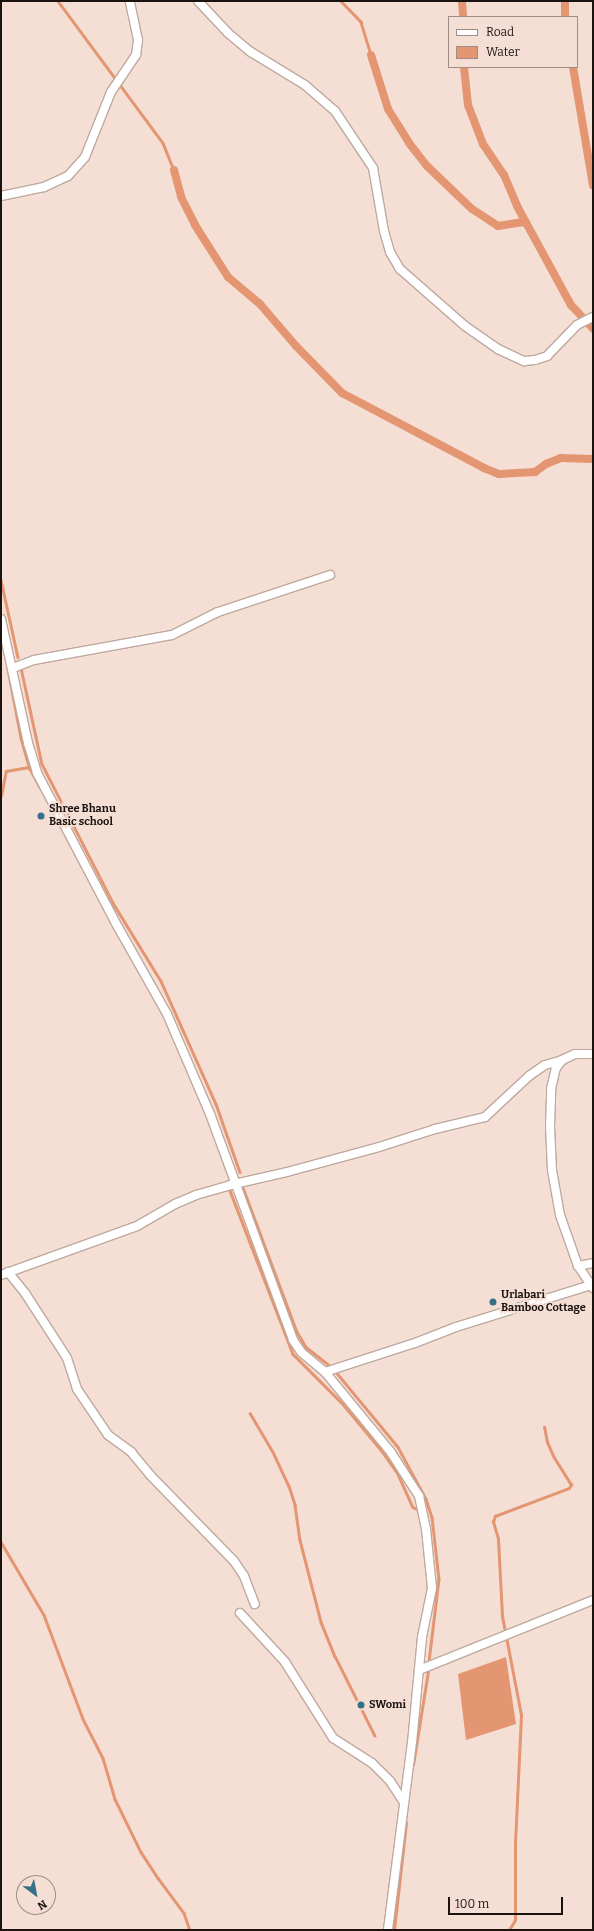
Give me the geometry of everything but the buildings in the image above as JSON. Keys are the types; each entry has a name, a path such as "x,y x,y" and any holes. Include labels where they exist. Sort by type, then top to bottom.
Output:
{"street":[{"path":"1,196 50,185 68,176 85,157 111,92 136,55 138,40 130,1"},
{"path":"198,1 228,33 251,52 305,85 336,111 373,168 384,231 390,252 400,269 465,326 498,349 524,361 536,360 547,356 577,325 591,319"},
{"path":"13,668 34,660 172,635 218,612 330,575"},
{"path":"1,619 13,668 28,743 37,772 118,927 167,1014 197,1082 237,1183 246,1213 293,1340 301,1352 325,1372 390,1451 419,1496 425,1521 432,1588 422,1637 412,1742 403,1801 388,1930"},
{"path":"255,1604 244,1576 234,1562 150,1475 131,1452 108,1435 77,1389 64,1353 25,1293 4,1273 137,1226 182,1201 237,1183 287,1172 428,1131 485,1118 529,1076 545,1065 575,1054 593,1054"},
{"path":"325,1372 415,1343 456,1327 592,1287 578,1266 560,1215 552,1170 551,1089 556,1068 562,1060"},
{"path":"578,1266 593,1263"},
{"path":"419,1670 593,1600"},
{"path":"240,1613 291,1671 333,1738 372,1763 390,1781 403,1801"}],"water":[{"path":"506,1657 516,1724 466,1740 458,1674"}],"waterway":[{"path":"58,1 163,143 174,170"},
{"path":"341,1 361,22 371,55"},
{"path":"462,1 463,16"},
{"path":"565,1 565,16"},
{"path":"371,55 388,109 409,143 427,166 472,209 498,226 522,222 526,223"},
{"path":"464,68 468,105 483,144 504,175 517,206 571,305 593,329"},
{"path":"573,68 593,185"},
{"path":"174,170 181,197 195,225 228,277 260,304 296,346 342,393 484,468 499,474 535,472 546,464 561,458 593,459"},
{"path":"1,580 18,657"},
{"path":"21,668 42,764 113,903 161,981 216,1104 240,1172"},
{"path":"8,669 21,738 30,769 40,787"},
{"path":"1,796 6,771 29,767"},
{"path":"242,1185 297,1332 306,1347 332,1367"},
{"path":"229,1188 293,1354 342,1403 382,1451 398,1474 413,1507 419,1510"},
{"path":"336,1372 398,1447 426,1499 432,1517 439,1579 429,1662"},
{"path":"250,1413 273,1452 289,1486 295,1505 300,1540 321,1622 335,1656 375,1736"},
{"path":"509,1930 515,1920 515,1843 521,1715 502,1616 498,1539 493,1522 495,1516 569,1488 571,1485 554,1458 547,1442 544,1427"},
{"path":"1,1542 44,1615 83,1719 103,1758 115,1799 141,1852 184,1913 190,1930"},
{"path":"413,1765 428,1671"},
{"path":"394,1930 406,1823"}],"place":[{"name":"Shree Bhanu Basic school","path":"41,816"},
{"name":"Urlabari Bamboo Cottage","path":"493,1302"},
{"name":"SWomi","path":"361,1705"}]}
